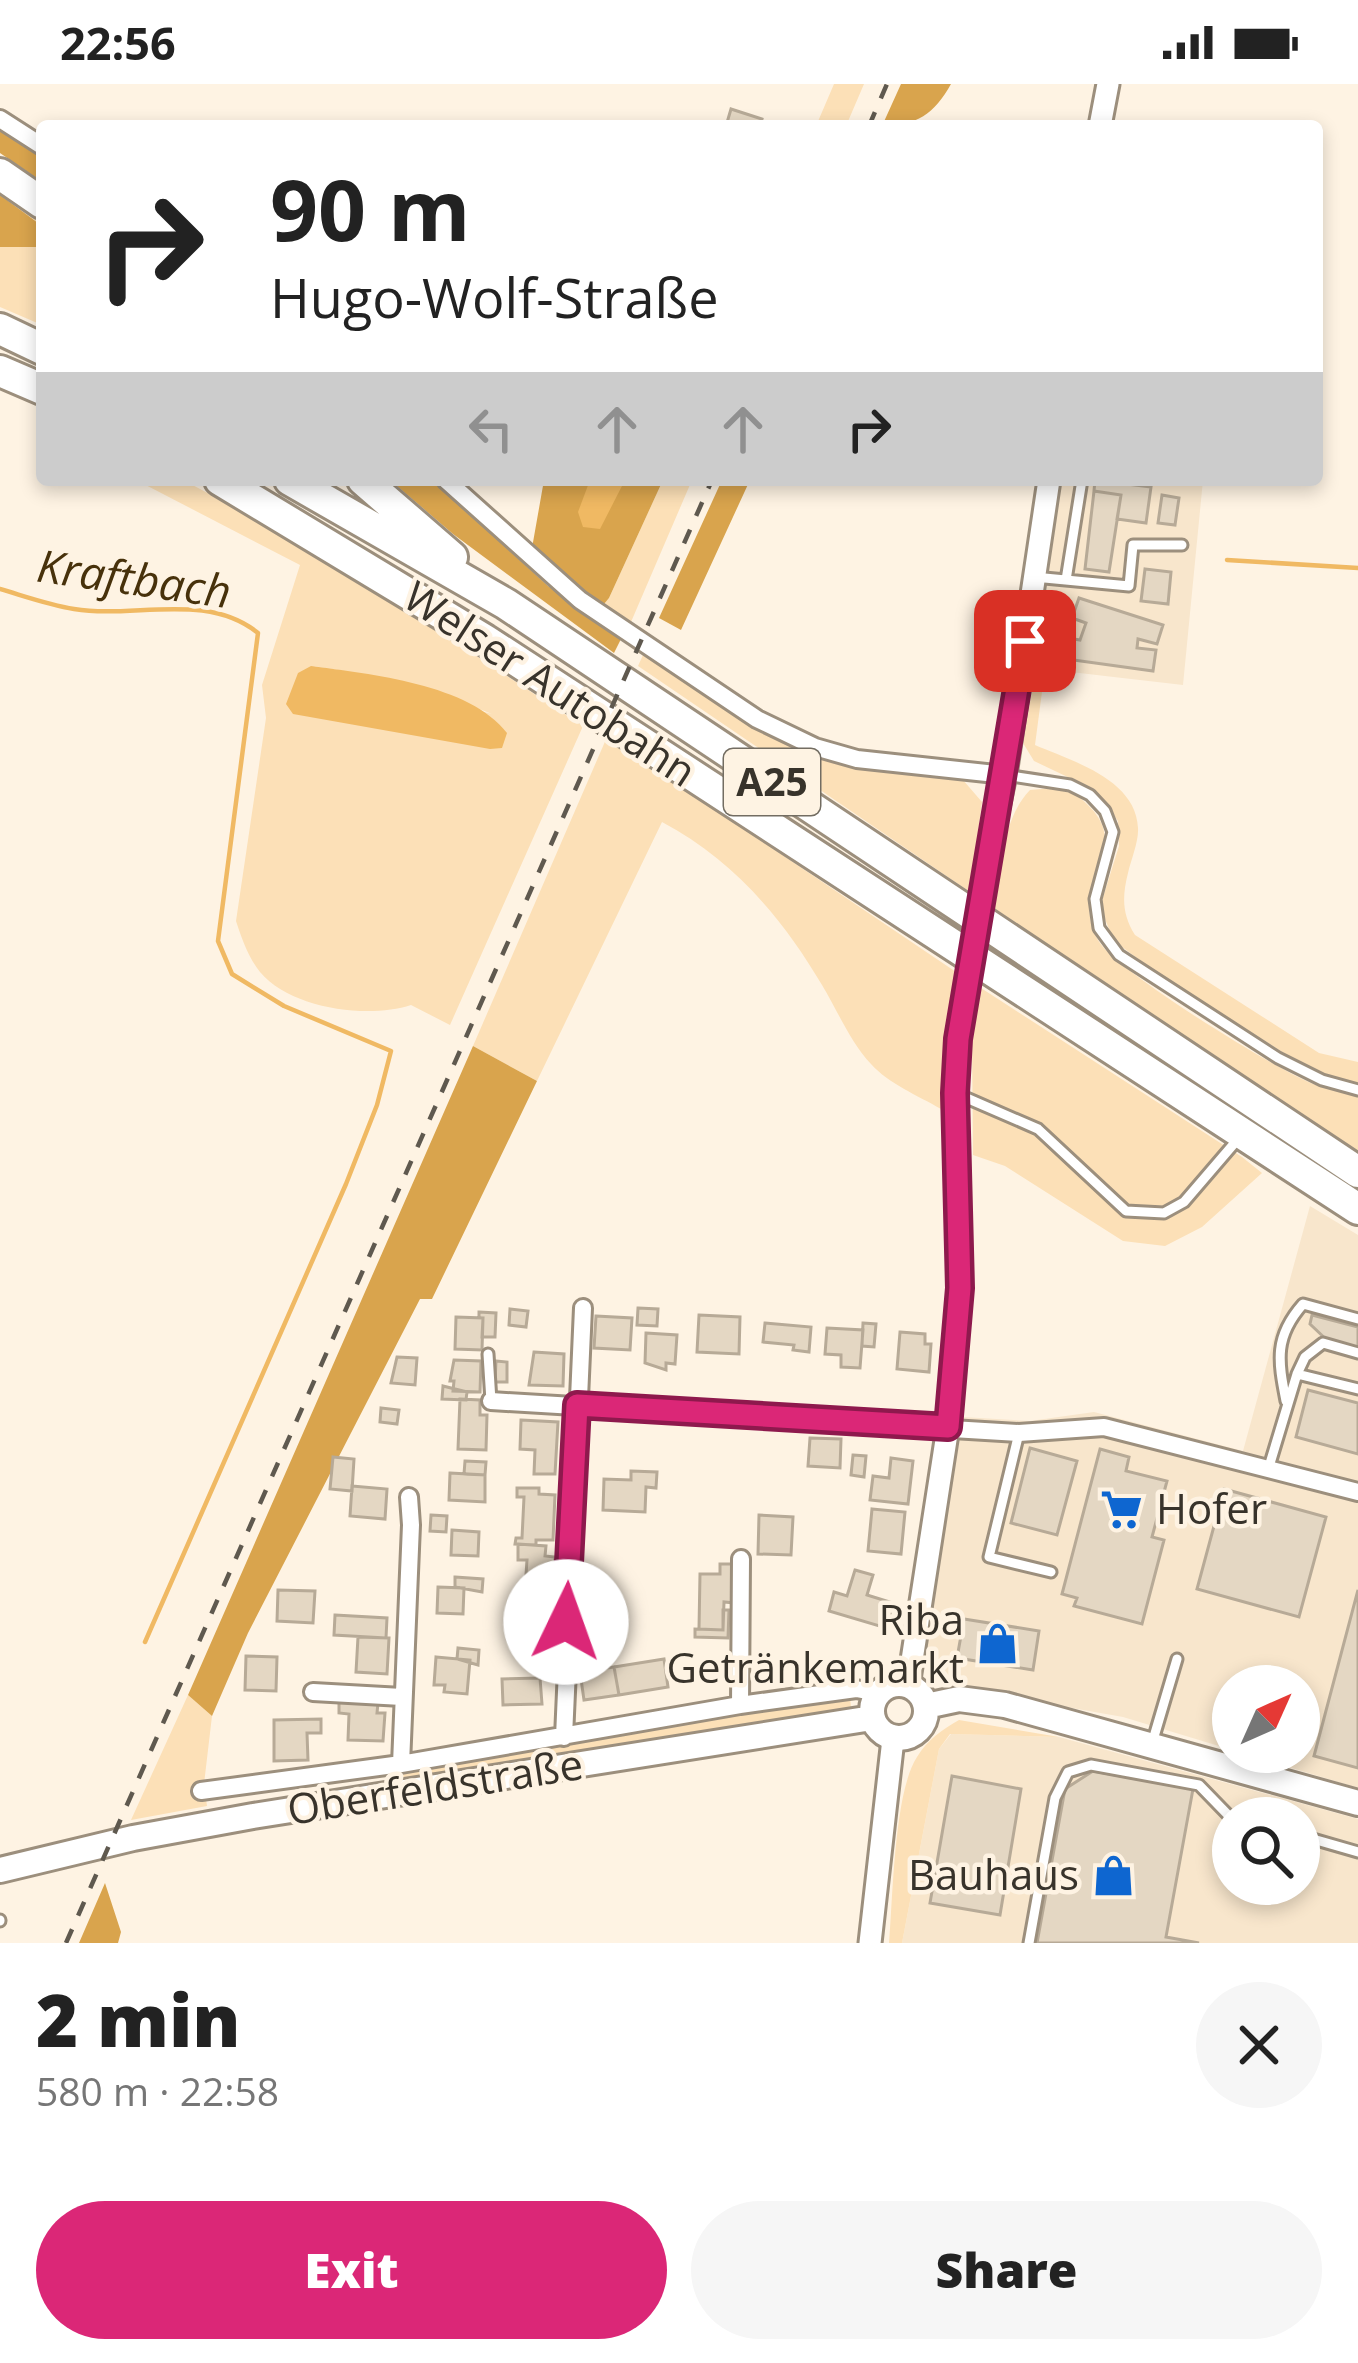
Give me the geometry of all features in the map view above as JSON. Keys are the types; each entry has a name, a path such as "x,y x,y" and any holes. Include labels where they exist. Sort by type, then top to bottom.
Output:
{"highway":[{"path":"0,174 36,199"},
{"path":"0,329 36,346"},
{"path":"0,371 36,386"},
{"name":"Welser Autobahn","path":"230,486 484,640 1358,1209"},
{"name":"Welser Autobahn","path":"300,486 506,604 1358,1172"},
{"path":"370,486 506,604"}],"main road":[{"path":"908,1685 926,1706 925,1720 907,1738 884,1735 875,1706 886,1687 908,1685"},
{"path":"926,1706 959,1699 1005,1705 1358,1803"},
{"name":"Oberfeldstraße","path":"0,1870 133,1838 875,1706"}],"street":[{"path":"1104,120 1108,84"},
{"path":"0,118 36,142"},
{"path":"453,486 580,600 757,719 815,747 857,759 1005,776"},
{"path":"908,1685 948,1427 960,1288 958,1039 1005,776 1047,486"},
{"path":"564,1736 583,1308"},
{"path":"491,1401 1018,1433 1104,1427 1358,1492"},
{"path":"400,1764 409,1497"},
{"path":"740,1705 741,1559"},
{"name":"Oberfeldstraße","path":"201,1791 400,1764 856,1688 875,1706"},
{"path":"313,1693 401,1697"},
{"path":"870,1943 893,1738"}],"lane":[{"path":"1066,580 1081,486"},
{"path":"1034,577 1129,586 1133,545 1182,544"},
{"path":"1005,776 1070,784 1105,811 1113,832 1095,899 1099,928 1119,956 1278,1058 1322,1080 1358,1090"},
{"path":"955,1093 1038,1129 1126,1211 1164,1214 1184,1202 1240,1136"},
{"path":"1287,1405 1276,1354 1285,1324 1303,1304 1358,1318"},
{"path":"1268,1470 1304,1358 1323,1343 1358,1353"},
{"path":"488,1354 491,1401"},
{"path":"1298,1374 1358,1389"},
{"path":"1018,1433 989,1557 1051,1572"},
{"path":"1151,1746 1178,1659"},
{"path":"1029,1943 1055,1798 1069,1772 1091,1765 1198,1785 1213,1797"},
{"path":"1320,1841 1358,1852"}],"shaded area":[{"path":"834,84 864,84 849,120 819,120"},
{"path":"901,84 951,84 923,116 885,120"},
{"path":"0,125 36,147 36,178 0,153"},
{"path":"0,189 36,214 36,322 0,307"},
{"path":"0,195 36,222 36,247 0,247"},
{"path":"148,486 194,486 312,548 583,726 450,1025 411,1005 374,1011 310,1002 274,985 249,954 236,921 266,718 262,685 300,565","holes":["312,666 426,690 492,714"]},
{"path":"397,486 440,486 548,586 622,637 614,653 453,534"},
{"path":"543,486 660,486 609,598 599,610 532,548"},
{"path":"588,486 622,486 600,529 583,527 578,512"},
{"path":"660,486 689,486 628,629 599,610 609,598"},
{"path":"719,486 747,486 681,630 659,618"},
{"path":"1059,486 1202,486 1183,685 1036,668"},
{"path":"643,655 765,732 835,761 963,780 982,802 970,892 638,666"},
{"path":"311,666 444,692 490,716 507,733 502,748 293,714 286,704 298,673"},
{"path":"1036,668 1045,669 1035,745 1100,774 1135,811 1138,833 1124,898 1135,935 1319,1053 1358,1062 1358,1085 1314,1072 1114,941 1100,907 1119,846 1118,821 1095,790 1034,761 1023,743"},
{"path":"607,737 956,972 941,1109 871,1064 772,913 733,872 662,822 537,1081 473,1046"},
{"path":"1064,787 1090,807 1102,826 1105,843 1090,918 1098,940 1133,973 1266,1060 1313,1084 1358,1094 1358,1153 1184,1043 994,908 1004,845 1021,802 1030,790"},
{"path":"981,988 1262,1173 1202,1227 1165,1246 1123,1241 1005,1166 973,1155 972,1041"},
{"path":"473,1046 537,1081 432,1299 420,1299 248,1633 212,1716 188,1695"},
{"path":"1310,1206 1358,1235 1358,1788 1308,1773 1320,1773 1320,1665 1212,1665 1212,1744 1123,1717 1038,1702 936,1674 926,1656 962,1417 1030,1421 1094,1412 1243,1451"},
{"path":"188,1695 212,1716 204,1784 207,1806 131,1820"},
{"path":"850,1696 851,1708 812,1720 394,1787 395,1776 636,1725"},
{"path":"959,1720 1059,1737 950,1734 939,1749 902,1943 889,1943 899,1819 909,1773 926,1745"},
{"path":"951,1734 1059,1737 1278,1797 1212,1797 1212,1905 1320,1905 1320,1809 1358,1819 1358,1943 902,1943 939,1749"},
{"path":"105,1883 121,1932 118,1943 79,1943"}],"building":[{"path":"731,109 762,119 762,120 728,120"},
{"path":"1094,486 1151,487 1146,523 1117,519 1121,495 1094,491"},
{"path":"1094,491 1121,495 1109,572 1085,569"},
{"path":"1162,495 1179,498 1175,525 1158,523"},
{"path":"1145,569 1171,572 1168,604 1141,601"},
{"path":"1079,598 1163,625 1157,644 1138,639 1137,648 1156,650 1153,671 1059,658 1062,637 1080,640 1086,623 1072,618"},
{"path":"638,1308 658,1309 657,1326 637,1325"},
{"path":"510,1309 528,1311 526,1327 509,1325"},
{"path":"479,1312 496,1313 495,1337 482,1337"},
{"path":"699,1315 740,1317 739,1354 697,1352"},
{"path":"1312,1315 1358,1327 1358,1350 1330,1343 1310,1324"},
{"path":"596,1316 632,1318 630,1350 594,1348"},
{"path":"456,1317 483,1318 482,1350 455,1349"},
{"path":"765,1323 811,1327 809,1352 793,1350 794,1345 763,1342"},
{"path":"863,1323 876,1324 874,1347 862,1346"},
{"path":"827,1328 863,1330 860,1368 841,1367 841,1355 825,1354"},
{"path":"900,1332 925,1334 925,1344 931,1344 929,1372 897,1369"},
{"path":"646,1333 677,1335 675,1364 666,1363 666,1370 645,1363"},
{"path":"534,1352 564,1354 563,1386 529,1385"},
{"path":"397,1357 417,1358 415,1385 391,1383"},
{"path":"454,1360 481,1361 480,1392 453,1391"},
{"path":"496,1361 507,1362 507,1382 495,1382"},
{"path":"443,1386 467,1392 466,1400 442,1399"},
{"path":"1308,1390 1358,1403 1358,1454 1296,1437"},
{"path":"460,1399 480,1400 480,1415 487,1415 486,1450 458,1449"},
{"path":"381,1408 399,1410 397,1424 380,1422"},
{"path":"521,1420 558,1422 555,1474 534,1474 535,1450 520,1449"},
{"path":"810,1438 841,1439 840,1468 808,1466"},
{"path":"1030,1448 1077,1461 1057,1535 1011,1523"},
{"name":"Hofer","path":"1100,1449 1129,1457 1126,1471 1167,1481 1152,1537 1164,1540 1142,1624 1074,1606 1077,1598 1062,1594"},
{"path":"853,1455 866,1456 864,1477 851,1475"},
{"path":"333,1457 354,1459 352,1491 330,1489"},
{"path":"891,1458 913,1461 908,1504 870,1500 873,1476 889,1478"},
{"path":"465,1461 486,1462 485,1475 464,1474"},
{"path":"631,1471 657,1472 656,1488 646,1487 645,1512 603,1510 604,1479 631,1480"},
{"path":"450,1473 485,1475 485,1502 449,1500"},
{"path":"352,1486 387,1489 385,1519 350,1516"},
{"path":"517,1488 539,1488 539,1494 555,1495 553,1540 515,1544 516,1538 522,1538 524,1497 517,1497"},
{"path":"1224,1489 1326,1517 1299,1617 1197,1589"},
{"path":"872,1509 905,1512 901,1554 868,1551"},
{"path":"431,1515 447,1516 446,1532 430,1531"},
{"path":"759,1515 793,1517 791,1555 758,1554"},
{"path":"452,1530 479,1532 478,1556 451,1555"},
{"path":"518,1544 546,1546 545,1556 555,1557 553,1590 525,1589 527,1560 518,1560"},
{"path":"720,1564 735,1564 735,1603 724,1602 723,1630 699,1629 700,1574 720,1574"},
{"path":"855,1570 873,1575 867,1595 893,1603 886,1628 829,1611 834,1592 847,1596"},
{"path":"455,1577 483,1579 482,1592 455,1587"},
{"path":"438,1587 464,1588 463,1614 437,1613"},
{"path":"278,1590 315,1591 313,1623 277,1621"},
{"path":"1358,1590 1358,1768 1320,1758 1320,1733"},
{"path":"723,1610 729,1610 728,1638 695,1637 695,1629 723,1630"},
{"path":"335,1615 387,1618 386,1638 334,1635"},
{"path":"516,1616 546,1617 545,1643 515,1642"},
{"name":"Riba Getränkemarkt","path":"964,1619 1039,1631 1033,1670 957,1658"},
{"path":"358,1637 389,1638 387,1674 356,1672"},
{"path":"458,1648 479,1650 478,1665 457,1659"},
{"path":"246,1656 277,1657 276,1691 245,1690"},
{"path":"436,1657 470,1660 467,1694 444,1692 445,1685 434,1685"},
{"path":"664,1659 668,1687 619,1695 614,1667"},
{"path":"614,1667 619,1695 584,1700 580,1672"},
{"path":"540,1678 542,1704 503,1705 502,1679"},
{"path":"339,1701 378,1703 377,1713 385,1713 383,1741 348,1740 349,1714 339,1713"},
{"path":"321,1719 321,1733 307,1733 308,1760 274,1761 274,1720"},
{"name":"Bauhaus","path":"1093,1771 1193,1789 1166,1937 1199,1943 1037,1943 1065,1789"},
{"path":"952,1776 1021,1789 1000,1915 930,1903"}],"waterway":[{"path":"1227,560 1358,568"},
{"name":"Kraftbach","path":"0,589 74,609 216,613 258,633 218,941 232,974 284,1006 391,1051 377,1105 346,1184 145,1642"}],"railway":[{"path":"872,120 887,84"},
{"path":"66,1943 709,486"}],"place":[{"name":"Hofer","path":"1122,1509"},
{"name":"Riba Getränkemarkt","path":"998,1644"},
{"name":"Bauhaus","path":"1113,1875"}],"route":[{"path":"566,1622 577,1405 948,1427 960,1288 958,1039 1025,641"}]}
